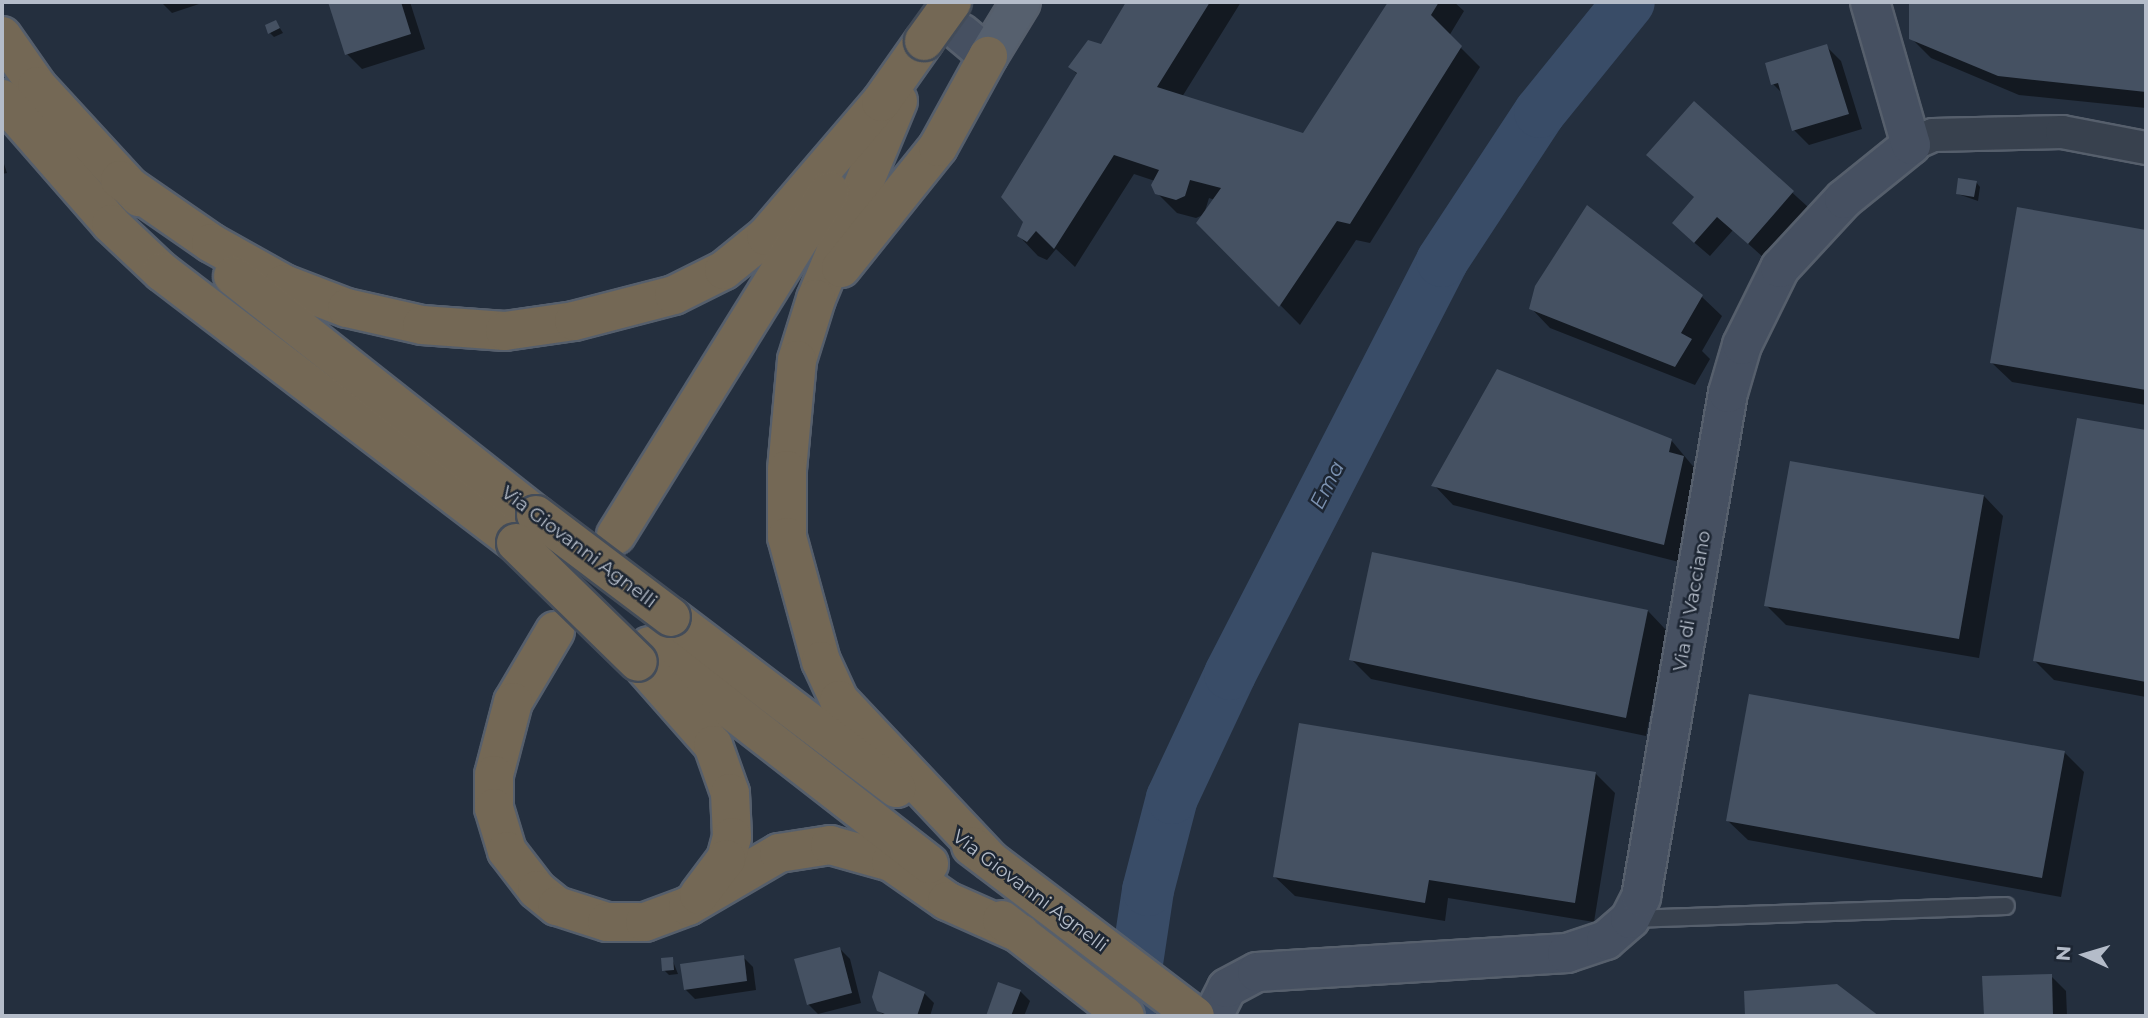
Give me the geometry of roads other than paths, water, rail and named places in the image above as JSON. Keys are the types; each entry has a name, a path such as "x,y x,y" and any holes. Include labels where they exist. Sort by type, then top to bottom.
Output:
{"highway":[{"path":"616,535 881,102 924,41 967,30 961,107 937,147 816,299"},
{"name":"Via Giovanni Agnelli","path":"2,36 37,86 120,180 208,257 526,529 652,642 1125,1016"},
{"path":"924,41 816,299 797,359 787,537 821,661 839,699 990,860"},
{"name":"Via Giovanni Agnelli","path":"2,99 111,224 162,272 526,529"},
{"path":"120,180 211,243 284,284 347,308 422,325 505,331 627,310 674,295 723,270 766,236 881,102"},
{"path":"526,529 652,642 664,685 713,745 730,793 732,837 726,859 688,906"},
{"path":"555,631 523,682 503,727 494,775 494,808 507,851 547,899 583,918 625,924 665,917 779,853 830,845 891,862 947,901 1021,934"},
{"name":"Via Giovanni Agnelli","path":"652,642 990,860 1093,938 1206,1012"}],"main road":[{"path":"967,30 1021,2"}],"street":[{"path":"1870,2 1910,145"},
{"name":"Via di Vacciano","path":"1206,1012 1227,988 1257,972 1556,955 1606,940 1630,919 1641,897 1726,406 1742,345 1780,268 1844,199 1910,145 1933,135 2062,132 2146,148"}],"lane":[{"path":"1630,919 2006,906"}],"waterway":[{"name":"Ema","path":"1129,1016 1148,890 1172,798 1230,674 1442,261 1540,112 1629,2"}]}
